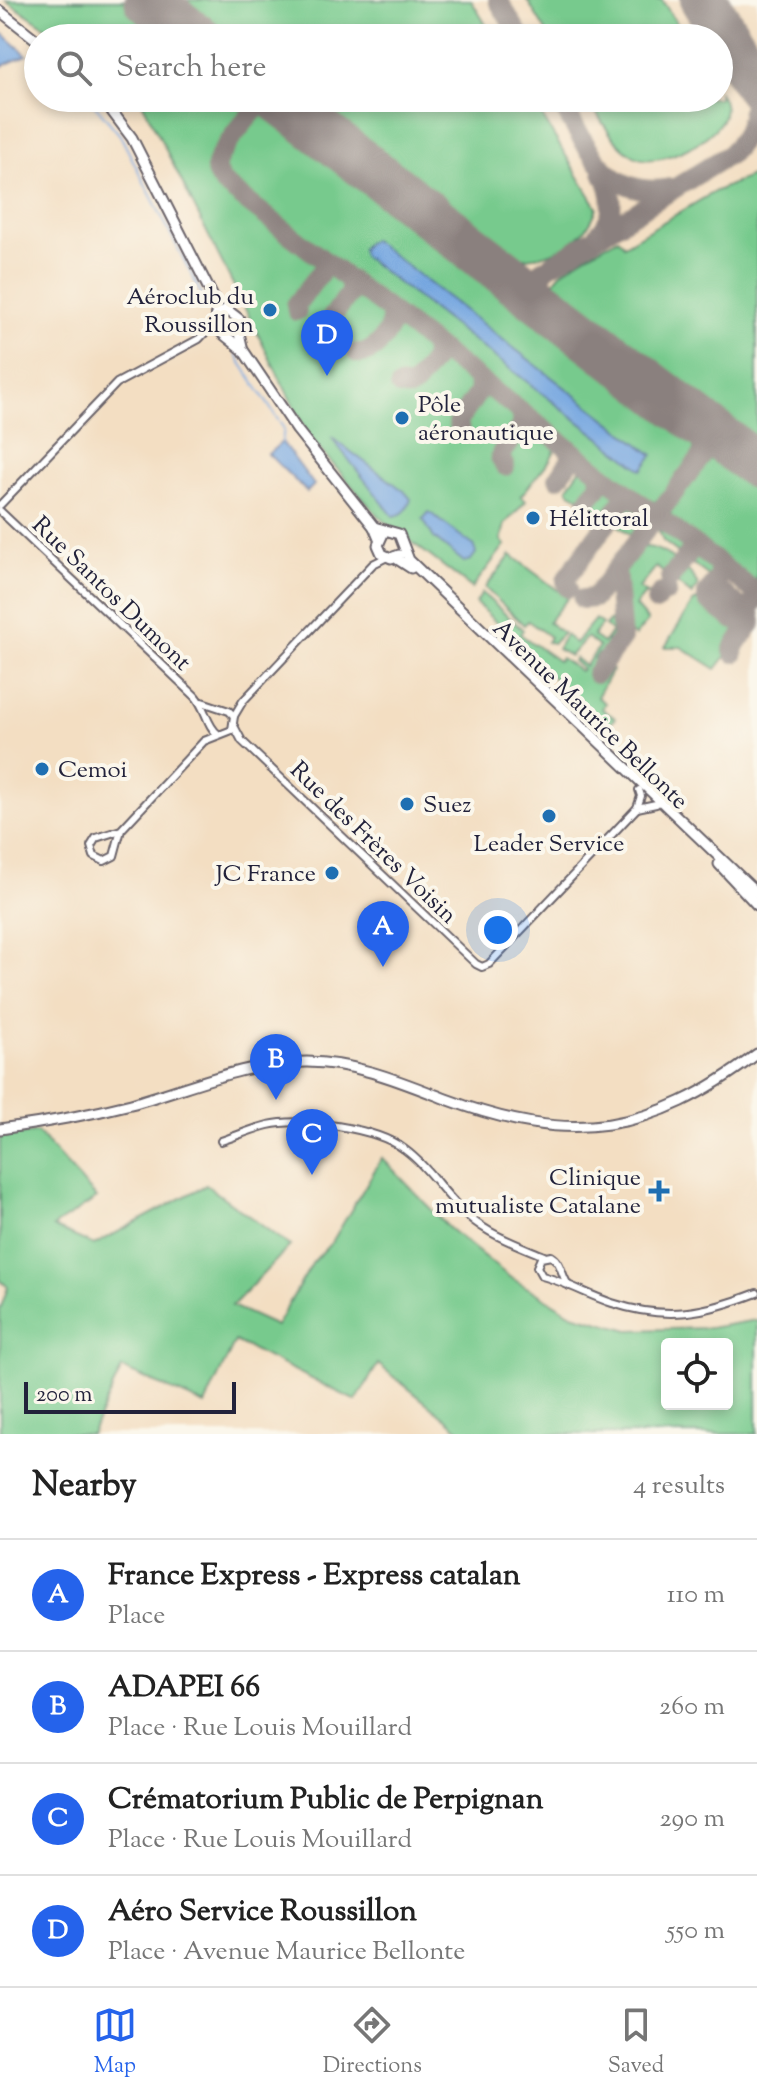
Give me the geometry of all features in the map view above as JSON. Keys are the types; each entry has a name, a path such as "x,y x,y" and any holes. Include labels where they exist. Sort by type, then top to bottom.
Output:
{"street":[{"path":"0,11 24,30"},
{"path":"112,112 132,138 213,297 217,329 243,350 297,430 374,527 379,544 391,557"},
{"path":"213,297 239,319 243,350"},
{"path":"199,339 222,312 229,311"},
{"path":"0,508 117,383 199,339 238,329"},
{"name":"Rue Santos Dumont","path":"0,508 200,701 210,723 222,734"},
{"path":"204,741 234,726 234,716 243,701 373,564 403,549 404,542 399,534 374,527"},
{"path":"373,564 379,544 388,532"},
{"name":"Avenue Maurice Bellonte","path":"403,549 409,560 757,893"},
{"name":"Avenue Maurice Bellonte","path":"391,557 406,563 639,790 705,849 757,905"},
{"name":"Rue Santos Dumont","path":"200,701 234,716"},
{"path":"121,830 114,856 100,860 94,856 91,849 93,841 121,830 204,741 210,723 222,710 243,701"},
{"name":"Rue des Frères Voisin","path":"234,726 242,741 482,967 489,964 637,808"},
{"name":"Rue des Frères Voisin","path":"222,734 242,741"},
{"path":"637,808 641,796 639,790"},
{"path":"637,808 656,804"},
{"path":"107,836 116,845"},
{"path":"0,1129 81,1116 239,1071 308,1062 385,1076 508,1119 558,1127 590,1127 619,1123 672,1107 721,1080 757,1054"},
{"path":"221,1141 269,1124 287,1123 330,1125 373,1133 406,1150 470,1218 528,1250 554,1257 569,1286"},
{"path":"528,1250 537,1263 539,1274 611,1302 644,1311 666,1314 700,1312 757,1293"},
{"path":"537,1263 544,1256"},
{"path":"549,1278 558,1272 559,1266"}],"green space":[{"path":"5,0 130,0 162,24 42,24"},
{"path":"166,0 471,0 486,24 197,24"},
{"path":"527,0 662,0 677,24 542,24"},
{"path":"147,112 245,112 227,133 215,155 212,165 220,187 556,448 521,496 526,501 505,524 501,540 505,545 472,588 379,517 309,437"},
{"path":"259,112 277,112 685,424 695,438 693,458 664,497 654,502 644,501 224,177 221,165"},
{"path":"312,112 539,112 597,207 582,233 557,250 528,258 498,254"},
{"path":"596,112 724,112 719,124 699,142 671,156 657,159 634,156 608,130"},
{"path":"757,176 757,453 563,305 555,284 565,270 618,238 624,245 716,191"},
{"path":"718,457 733,461 757,480 757,586 673,522 670,512 673,503 703,463"},
{"path":"584,469 596,479 581,498 570,492 568,487"},
{"path":"606,487 619,494 620,498 604,515 592,506"},
{"path":"630,504 640,510 643,520 642,528 633,537 615,523"},
{"path":"659,531 670,533 717,570 713,577 663,541"},
{"path":"645,547 676,560 698,586 692,595 656,567 639,588 649,595 645,594 635,606 648,621 635,636 629,632 619,574 638,549"},
{"path":"511,555 568,598 548,622 563,633 553,643 547,642 550,637 528,621 524,625 485,588"},
{"path":"611,585 617,637 607,641 611,644 602,657 598,654 594,659 600,662 593,672 597,675 605,664 612,670 597,697 605,703 602,709 615,718 606,729 476,603 482,593 523,630 520,634 558,661 561,658 580,671 582,669 573,661 575,658 585,666 599,647 587,637 570,656 557,649 565,635 575,643 595,619 602,624 593,636 603,643 612,632 605,626 613,617"},
{"path":"697,600 739,631 724,651 726,656 716,669 681,647 665,647"},
{"path":"37,1132 97,1198 53,1227 94,1245 206,1185 290,1246 232,1306 276,1326 313,1262 332,1242 382,1158 449,1228 508,1276 572,1314 629,1330 709,1328 757,1320 757,1434 465,1434 378,1364 356,1401 235,1341 205,1405 122,1368 91,1434 0,1434 0,1310 8,1287 0,1280 0,1137"}],"water":[{"path":"0,31 24,52 24,56 0,67"},
{"path":"373,240 653,455 642,470 363,256 361,249"},
{"path":"331,437 404,491 411,499 405,511 393,516"},
{"path":"282,442 314,485 307,492 268,454"},
{"path":"429,512 473,545 476,553 471,560 464,562 434,538 423,519"}],"waterway":[{"path":"101,112 120,135 208,307"},
{"path":"236,355 284,429 282,442"}],"taxiway":[{"path":"498,0 513,24"},
{"path":"501,270 514,279 532,277 730,154 744,136 751,116 753,95 749,72"},
{"path":"254,112 218,160 216,171 223,183 757,593"},
{"path":"566,112 589,150 614,177 629,186 648,190 670,188"},
{"path":"598,234 608,219 612,204 610,188 603,172"},
{"path":"297,311 296,305 324,268 324,262"},
{"path":"544,302 535,294 533,285 546,269"},
{"path":"317,327 325,326 350,293 350,281"},
{"path":"357,353 370,351 382,340 390,326 390,312"},
{"path":"400,386 409,388 416,383 435,358 434,345"},
{"path":"460,431 458,422 479,391 478,379"},
{"path":"505,466 500,458 522,425 521,412"},
{"path":"583,599 594,598 699,460 706,436 689,414"},
{"path":"558,478 571,460 570,449"},
{"path":"588,500 600,484 599,472"},
{"path":"568,588 568,576 623,501 623,490"},
{"path":"670,578 695,546"},
{"path":"718,563 721,574 707,594 707,600 734,620 739,619 757,598"},
{"path":"596,674 622,638 616,570"},
{"path":"717,581 718,590 750,615"},
{"path":"656,601 661,593 667,592"},
{"path":"734,653 733,649 752,622 749,607"}],"runway":[{"path":"148,0 180,24"},
{"path":"704,0 719,24"},
{"path":"733,47 757,85"},
{"path":"295,112 757,466"}],"place":[{"name":"Aéroclub du Roussillon","path":"270,310"},
{"name":"Aéro Service Roussillon","path":"327,376"},
{"name":"Pôle aéronautique","path":"402,418"},
{"name":"Hélittoral","path":"533,518"},
{"name":"Cemoi","path":"42,769"},
{"name":"Suez","path":"407,804"},
{"name":"Leader Service","path":"549,816"},
{"name":"JC France","path":"332,873"},
{"name":"France Express - Express catalan","path":"383,967"},
{"name":"ADAPEI 66","path":"276,1100"},
{"name":"Crématorium Public de Perpignan","path":"312,1175"},
{"name":"Clinique mutualiste Catalane","path":"659,1191"}]}
